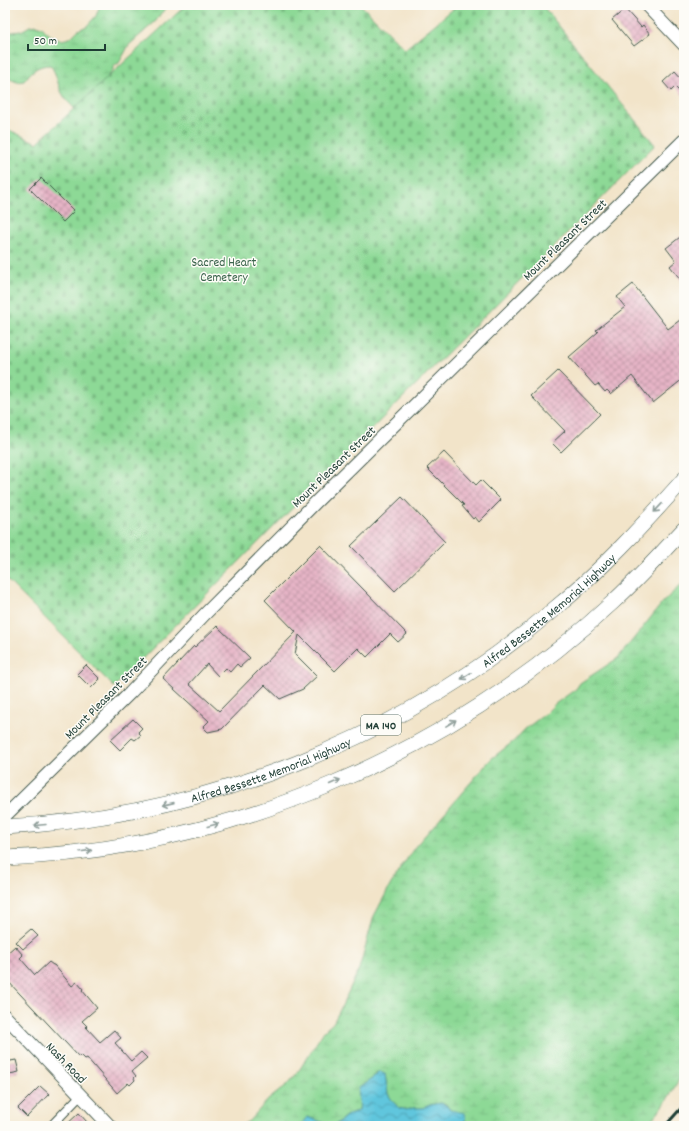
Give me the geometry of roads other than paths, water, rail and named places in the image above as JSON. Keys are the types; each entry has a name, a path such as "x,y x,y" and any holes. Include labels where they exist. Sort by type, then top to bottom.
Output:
{"highway":[{"name":"Alfred Bessette Memorial Highway","path":"5,827 96,818 151,808 208,794 280,770 379,726 426,701 469,674 532,628 597,571 684,479"},
{"name":"MA 140","path":"5,858 99,850 146,842 194,830 244,816 295,799 376,764 423,740 464,716 533,667 613,602 684,529"}],"main road":[{"path":"646,5 684,44"},
{"name":"Mount Pleasant Street","path":"5,816 74,750 204,615 316,502 684,140"},
{"name":"Nash Road","path":"5,1016 110,1126"}],"street":[{"path":"50,1126 80,1096"}],"water":[{"path":"379,1072 385,1074 388,1094 399,1108 407,1110 413,1108 423,1108 440,1103 446,1105 450,1110 464,1113 465,1118 463,1126 333,1126 349,1114 359,1110 359,1088"},
{"path":"307,1117 333,1126 300,1126"}],"railway":[{"path":"665,1126 684,1105"}],"park label":[{"name":"Sacred Heart Cemetery","path":"224,268"}]}
